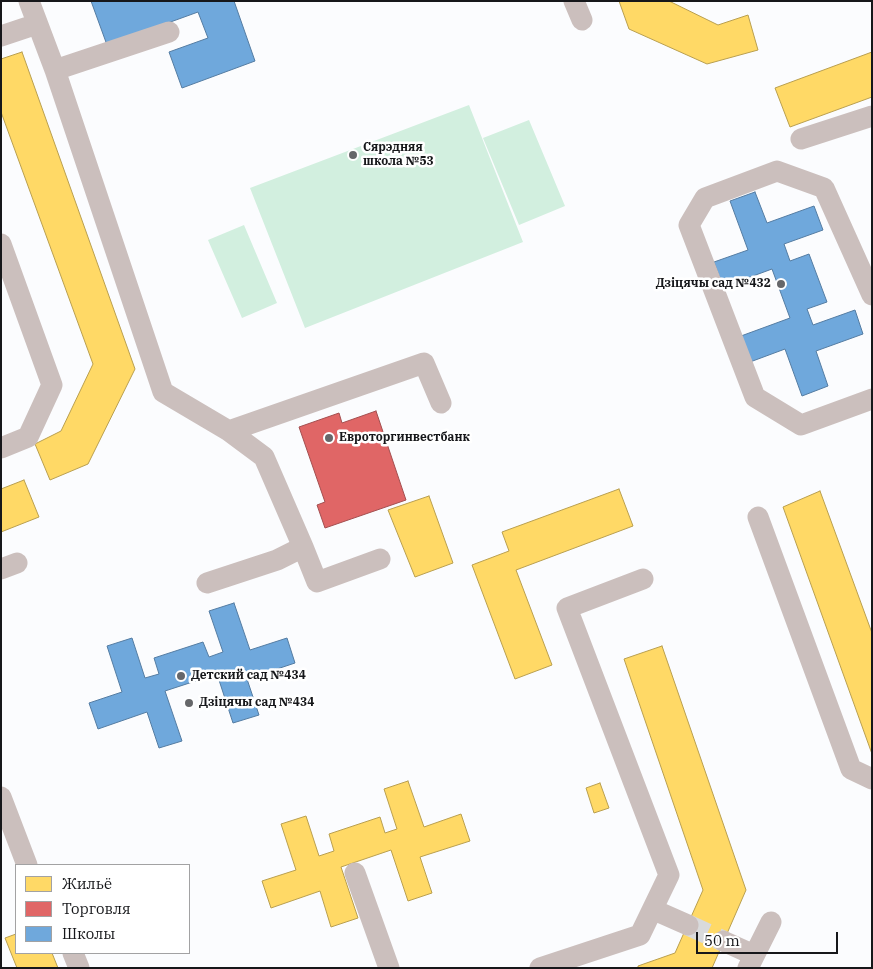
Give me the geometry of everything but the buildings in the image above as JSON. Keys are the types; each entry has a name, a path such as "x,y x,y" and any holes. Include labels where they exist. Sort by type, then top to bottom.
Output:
{"lane":[{"path":"29,1 56,70 163,392 229,431 264,457 317,582 380,559"},
{"path":"1,36 37,24"},
{"path":"56,70 169,32"},
{"path":"801,139 872,116"},
{"path":"872,295 824,188 777,171 705,198 689,225 755,396 801,425 872,399"},
{"path":"1,244 52,385 28,437 1,448"},
{"path":"229,431 424,363 441,403"},
{"path":"758,517 850,769 872,779"},
{"path":"208,583 277,560 303,547"},
{"path":"540,968 640,935 654,910 669,875 567,608 643,579"},
{"path":"1,797 27,864"},
{"path":"355,872 389,968"},
{"path":"654,910 688,925"},
{"path":"724,941 751,962 771,922"},
{"path":"73,954 79,968"}],"green space":[{"path":"469,105 523,242 305,328 250,188"},
{"path":"529,120 565,206 519,225 483,138"},
{"path":"244,225 277,303 242,318 208,240"}],"tunnel":[{"path":"688,925 723,941"}],"place":[{"name":"Сярэдняя школа №53","path":"353,155"},
{"name":"Дзіцячы сад №432","path":"781,284"},
{"name":"Евроторгинвестбанк","path":"329,438"},
{"name":"Детский сад №434","path":"181,676"},
{"name":"Дзіцячы сад №434","path":"189,703"}]}
